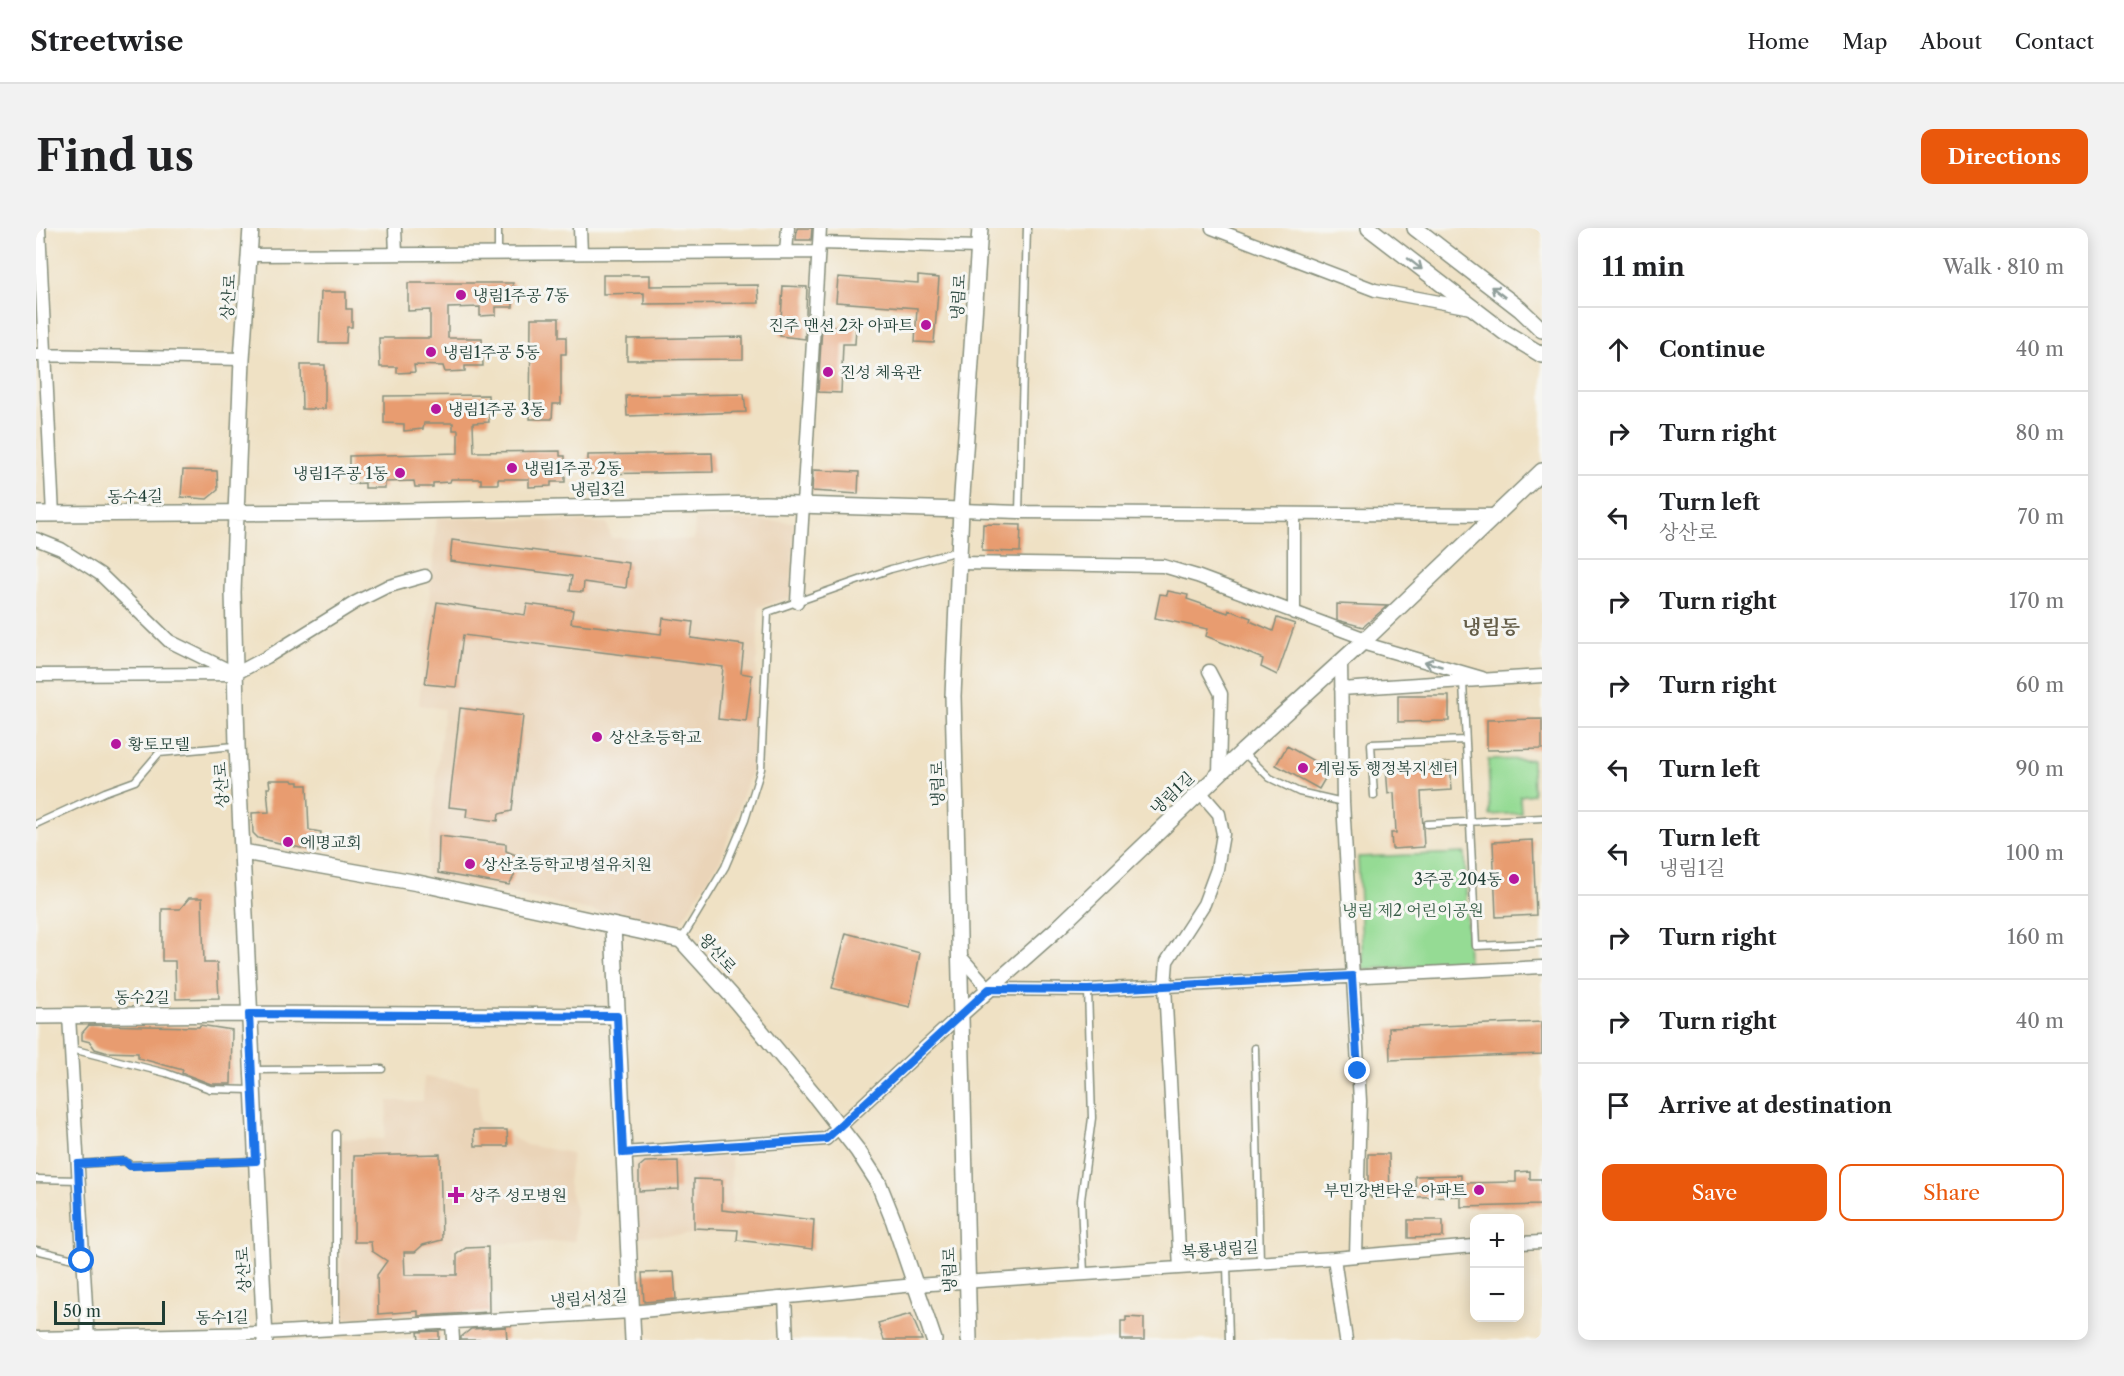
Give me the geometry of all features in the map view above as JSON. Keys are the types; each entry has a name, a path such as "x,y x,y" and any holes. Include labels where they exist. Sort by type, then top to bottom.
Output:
{"street":[{"path":"39,228 41,355 53,515"},
{"name":"상산로","path":"251,228 242,359 233,592 237,746 265,1336"},
{"path":"395,228 396,254"},
{"path":"580,228 581,253"},
{"path":"786,252 788,228"},
{"path":"797,602 820,228"},
{"name":"냉림로","path":"969,1340 953,696 961,510 980,228"},
{"path":"1212,228 1375,290 1473,308"},
{"path":"1369,228 1504,332 1542,355"},
{"path":"1415,228 1520,309 1542,330"},
{"path":"249,255 786,252 818,248 979,247"},
{"path":"41,355 242,359"},
{"name":"냉림1길","path":"623,1153 826,1139 1057,929 1542,471"},
{"name":"냉림3길","path":"235,512 357,512 765,504 961,510"},
{"path":"961,510 1496,515"},
{"name":"동수4길","path":"36,514 235,512"},
{"path":"1294,514 1294,613"},
{"path":"36,539 61,549 100,574 169,641 236,674"},
{"path":"959,557 1163,566 1197,576 1364,641 1489,680"},
{"path":"36,675 236,674 386,586 425,576"},
{"path":"1341,662 1343,802 1360,1101 1356,1256"},
{"path":"1209,671 1221,694 1219,774"},
{"path":"1341,688 1542,676"},
{"path":"1180,1268 1166,986 1167,961 1204,904 1217,869 1223,834 1219,814 1200,792"},
{"name":"왕산로","path":"243,852 418,883 681,939 730,994 838,1126 878,1182 934,1340"},
{"path":"613,926 633,1340"},
{"path":"960,956 989,989 1088,990 1542,967"},
{"name":"동수2길","path":"36,1016 249,1014 617,1016"},
{"path":"69,1016 88,1338"},
{"path":"1524,1244 1542,1242"},
{"name":"복룡냉림길","path":"915,1285 1334,1258 1470,1246"},
{"path":"1334,1258 1346,1340"},
{"name":"냉림서성길","path":"265,1336 336,1329 632,1312 915,1285"},
{"path":"785,1297 787,1340"},
{"path":"452,1323 453,1340"},
{"name":"동수1길","path":"36,1338 265,1336"}],"lane":[{"path":"498,228 498,254"},
{"path":"1018,512 1027,228"},
{"path":"681,939 725,867 745,820 761,769 768,612 891,569 959,557"},
{"path":"1463,682 1476,946 1542,943"},
{"path":"1374,796 1371,744 1465,740"},
{"path":"36,824 105,792 135,781 159,753 237,746"},
{"path":"1243,751 1270,778 1299,792 1343,802"},
{"path":"1427,824 1542,818"},
{"path":"1084,1274 1081,1200 1092,1118 1088,990"},
{"path":"1255,1048 1260,1263"},
{"path":"72,1049 166,1073 210,1089 253,1090"},
{"path":"252,1070 382,1069"},
{"path":"336,1134 336,1329"},
{"path":"78,1164 125,1161 130,1166 256,1161"},
{"path":"36,1179 79,1180"},
{"path":"36,1250 82,1261"},
{"path":"1227,1265 1229,1340"}],"shaded area":[{"name":"상산초등학교","path":"437,517 607,523 611,538 694,540 695,519 794,522 792,597 759,607 753,766 721,859 677,928 426,876 444,709 419,705"},
{"name":"상주 성모병원","path":"424,1077 478,1085 479,1121 499,1129 526,1145 572,1153 568,1183 575,1207 575,1241 454,1245 455,1314 342,1319 341,1139 384,1139 388,1101 423,1101"},
{"path":"731,1156 732,1234 634,1236 632,1166 640,1158"}],"green space":[{"path":"1532,759 1533,794 1520,796 1521,813 1490,815 1488,760"},
{"name":"냉림 제2 어린이공원","path":"1465,853 1468,964 1363,969 1358,857"}],"building":[{"path":"797,228 812,228 811,240 796,240"},
{"path":"603,275 650,275 650,286 758,285 759,303 644,304 644,293 603,294"},
{"name":"진주 맨션 2차 아파트","path":"918,276 939,278 934,343 915,342 917,308 836,302 838,277 918,283"},
{"path":"408,283 513,283 513,307 496,307 496,315 480,316 480,307 448,308 448,338 482,338 483,366 465,366 465,371 445,372 443,366 414,365 415,372 397,373 397,367 380,367 379,338 430,338 430,310 408,311"},
{"path":"783,286 807,287 805,339 780,336"},
{"path":"321,292 346,292 346,309 352,309 352,327 347,327 346,343 319,343"},
{"path":"531,318 559,318 559,337 566,337 566,354 561,354 561,404 553,404 552,419 530,419"},
{"path":"822,326 856,327 855,344 843,344 841,393 818,392"},
{"path":"743,337 743,359 627,360 627,339"},
{"path":"301,365 325,365 325,409 302,409"},
{"path":"744,394 746,412 627,416 626,396"},
{"path":"488,395 489,422 473,423 474,452 560,451 560,456 565,456 565,482 551,482 551,486 529,487 529,479 498,479 498,484 481,484 481,479 451,479 450,482 433,483 433,487 415,487 414,481 385,482 385,488 365,488 365,483 349,484 349,456 458,453 458,430 453,430 453,423 424,423 423,429 404,431 404,424 384,423 384,396"},
{"path":"712,453 713,472 588,474 588,455"},
{"path":"183,470 217,471 218,490 207,499 181,497"},
{"path":"813,470 859,472 858,494 812,491"},
{"path":"983,524 1021,525 1020,552 982,551"},
{"path":"452,540 629,563 626,588 584,582 583,592 570,591 572,576 450,561"},
{"path":"1168,591 1188,595 1187,599 1251,618 1250,621 1273,631 1277,618 1295,624 1277,675 1261,667 1263,659 1206,636 1208,629 1155,618 1160,594 1167,595"},
{"path":"437,602 525,615 527,604 573,610 571,623 661,634 663,618 693,622 691,638 744,645 741,673 752,675 746,722 718,719 723,667 463,635 456,687 425,684"},
{"path":"1337,604 1387,606 1363,627 1337,620"},
{"path":"1398,696 1449,696 1449,721 1398,722"},
{"path":"460,708 523,716 512,811 499,814 498,821 466,817 467,809 449,807"},
{"path":"1542,719 1542,749 1487,750 1487,720"},
{"name":"계림동 행정복지센터","path":"1287,746 1330,770 1319,789 1276,765"},
{"path":"1450,762 1452,790 1421,792 1424,847 1392,849 1391,833 1396,833 1394,793 1388,794 1386,767"},
{"path":"269,780 292,780 299,782 299,785 307,785 309,830 321,832 318,852 258,838 253,833 252,813 269,812 267,788 270,788"},
{"path":"439,836 506,844 506,851 516,855 514,876 509,885 438,873"},
{"name":"3주공 204동","path":"1533,840 1536,915 1496,917 1493,842"},
{"path":"189,898 202,898 204,963 217,963 219,998 176,999 175,961 162,961 162,909 180,909"},
{"path":"846,933 920,953 910,1007 832,988"},
{"path":"1542,1022 1542,1054 1390,1060 1389,1028"},
{"path":"89,1025 199,1027 200,1025 232,1030 231,1084 211,1084 182,1073 183,1070 138,1058 138,1053 105,1052 95,1049 90,1042 82,1040 82,1033"},
{"path":"474,1130 507,1130 508,1146 475,1146"},
{"path":"440,1154 442,1240 423,1245 415,1252 404,1252 405,1275 457,1275 457,1254 466,1248 488,1247 489,1312 418,1316 418,1311 378,1314 377,1275 387,1261 372,1251 371,1242 354,1242 354,1156"},
{"path":"1368,1154 1389,1154 1390,1198 1368,1196"},
{"path":"678,1161 679,1189 639,1191 639,1167 645,1162"},
{"name":"부민강변타운 아파트","path":"1530,1171 1530,1179 1542,1179 1542,1205 1461,1207 1461,1196 1416,1197 1415,1176 1461,1175 1461,1183 1516,1182 1516,1172"},
{"path":"694,1179 722,1180 722,1210 814,1220 812,1249 737,1240 738,1230 694,1228"},
{"path":"1408,1220 1443,1220 1443,1237 1408,1238"},
{"path":"674,1272 676,1299 644,1302 642,1273"},
{"path":"911,1314 922,1340 884,1340 878,1323"},
{"path":"1126,1317 1144,1318 1144,1340 1121,1340 1121,1321 1126,1321"},
{"path":"506,1327 507,1340 461,1340 461,1337 471,1329"},
{"path":"439,1331 439,1340 419,1340 418,1332"}],"place":[{"name":"냉림1주공 7동","path":"461,295"},
{"name":"진주 맨션 2차 아파트","path":"926,325"},
{"name":"냉림1주공 5동","path":"431,352"},
{"name":"진성 체육관","path":"828,372"},
{"name":"냉림1주공 3동","path":"436,409"},
{"name":"냉림1주공 2동","path":"512,468"},
{"name":"냉림1주공 1동","path":"400,473"},
{"name":"상산초등학교","path":"597,737"},
{"name":"황토모텔","path":"116,744"},
{"name":"계림동 행정복지센터","path":"1303,768"},
{"name":"에명교회","path":"288,842"},
{"name":"상산초등학교병설유치원","path":"470,864"},
{"name":"3주공 204동","path":"1514,879"},
{"name":"부민강변타운 아파트","path":"1479,1190"},
{"name":"상주 성모병원","path":"456,1195"}],"district":[{"name":"냉림동","path":"1491,627"}],"route":[{"path":"82,1261 78,1164 125,1161 130,1166 256,1161 249,1014 617,1016 623,1153 826,1139 989,989 1088,990 1352,976 1358,1071"}]}
